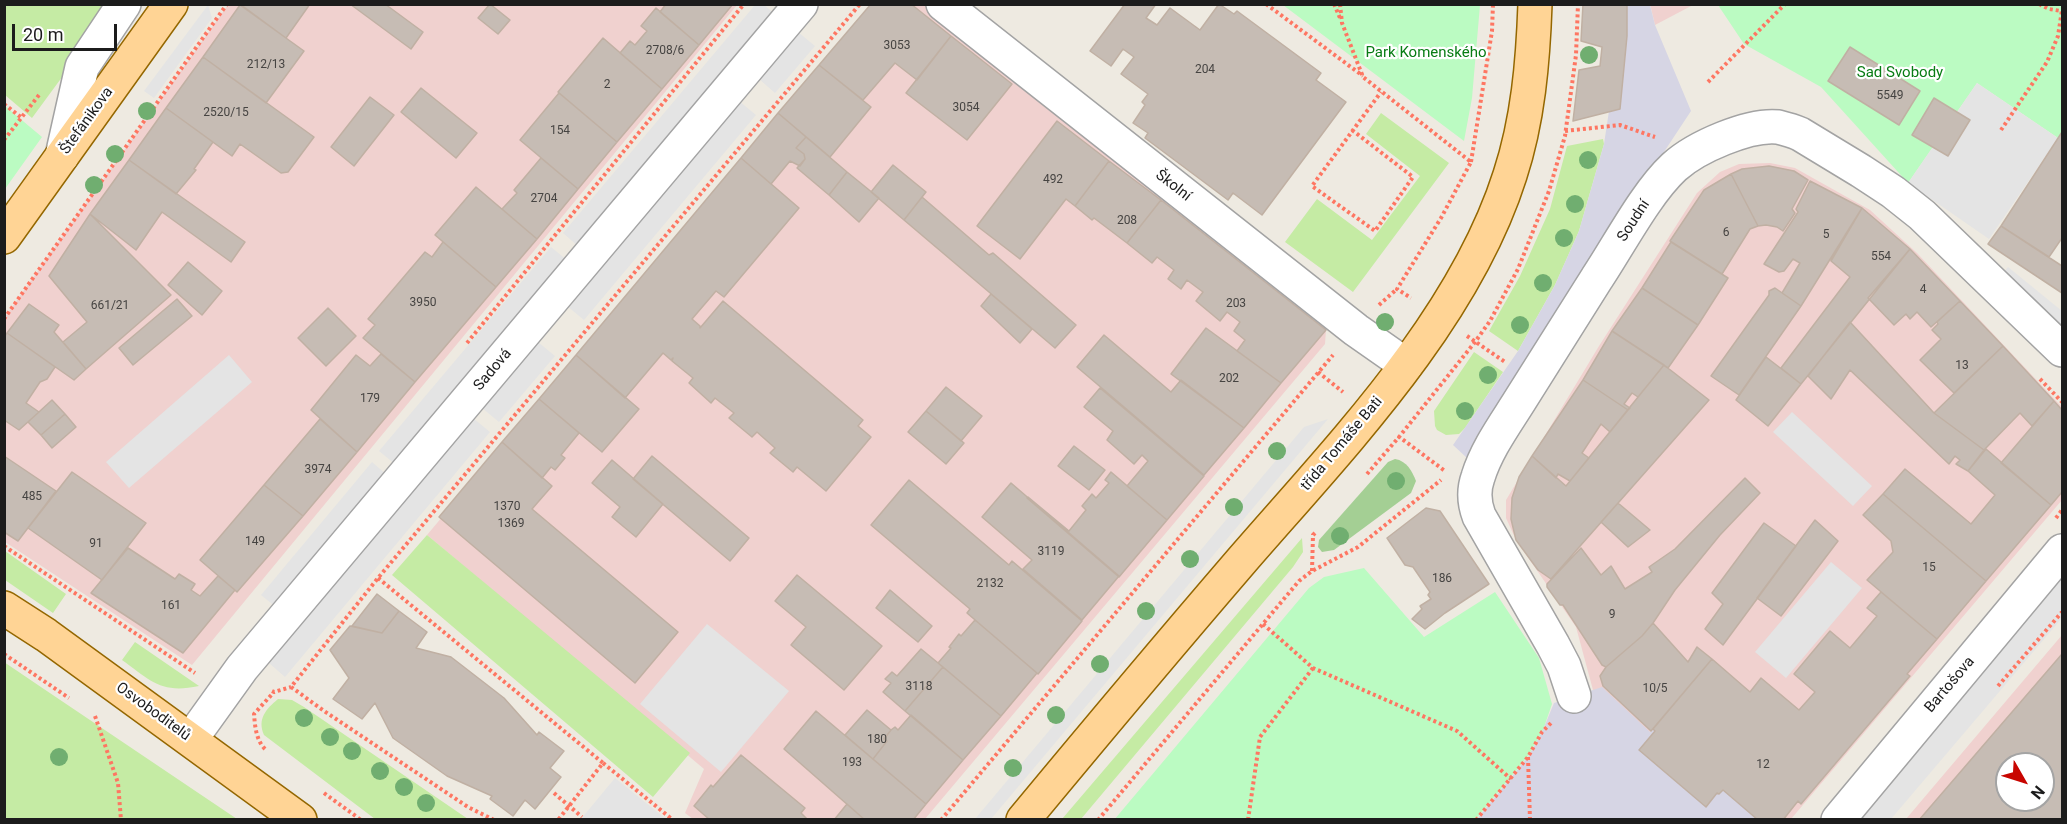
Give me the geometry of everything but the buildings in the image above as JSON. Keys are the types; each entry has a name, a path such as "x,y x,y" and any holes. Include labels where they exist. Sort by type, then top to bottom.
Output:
{"main road":[{"name":"Štefánikova","path":"4,237 171,4"},
{"name":"třída Tomáše Bati","path":"1023,819 1206,601 1370,413 1439,316 1477,251 1496,213 1510,176 1527,103 1535,4"},
{"name":"Osvoboditelů","path":"4,608 46,635 300,819"}],"street":[{"path":"62,156 82,68 123,4"},
{"name":"Sadová","path":"190,739 242,668 801,4"},
{"name":"Školní","path":"943,4 1356,330 1406,365"},
{"name":"Soudní","path":"1574,696 1564,666 1479,516 1474,502 1476,482 1491,447 1649,197 1674,167 1683,160 1725,136 1762,128 1779,128 1800,134 1893,192 1928,221 2062,350"},
{"name":"Bartošova","path":"1838,819 2062,551"}],"path":[{"path":"4,319 227,4"},
{"path":"465,344 744,4"},
{"path":"494,819 468,807 291,687 378,578 860,4"},
{"path":"1266,4 1471,162"},
{"path":"1334,4 1363,77"},
{"path":"1340,4 1342,23"},
{"path":"1493,4 1492,32 1471,162 1441,218 1397,289 1533,380"},
{"path":"1708,82 1785,4"},
{"path":"2001,130 2047,62 2058,36 2062,10 2049,9 2039,4"},
{"path":"1352,130 1413,177 1375,231 1312,186 1352,130 1381,92"},
{"path":"4,104 22,118"},
{"path":"1565,131 1620,125 1662,140 1674,148 1683,160"},
{"path":"941,819 1310,381 1356,330"},
{"path":"2039,377 2062,402"},
{"path":"1098,819 1299,581 1312,571 1358,547 1448,473"},
{"path":"4,546 195,673 202,665"},
{"path":"378,578 673,819"},
{"path":"1263,624 1313,668 1457,731 1511,779"},
{"path":"1248,819 1260,737 1313,668"},
{"path":"269,752 262,746 256,732 254,714 274,692"},
{"path":"1476,819 1528,757 1542,732 1574,696"},
{"path":"95,716 118,783 121,819"},
{"path":"1528,757 1530,819"},
{"path":"558,819 603,763"},
{"path":"554,793 582,817"}],"shaded area":[{"path":"1650,4 1693,5 1655,25"},
{"path":"208,5 212,18 154,98 144,91"},
{"path":"228,5 737,5 192,665 5,542 5,317"},
{"path":"755,5 764,5 775,14 579,247 563,233"},
{"path":"871,5 925,5 1318,316 1326,330 1325,344 925,819 693,819 685,813 704,769 427,535"},
{"path":"1625,5 1650,5 1655,25 1691,111 1476,437 1467,458 1453,445 1518,351 1555,285 1579,231 1604,144"},
{"path":"798,32 815,46 775,93 759,79"},
{"path":"1977,83 2058,138 1989,239 1908,183"},
{"path":"739,101 756,115 584,320 567,306"},
{"path":"1770,163 1795,168 1870,210 1917,253 2062,407 2062,500 1791,819 1758,819 1723,790 1699,818 1593,690 1576,627 1516,540 1506,518 1506,500 1599,346 1697,193 1720,172 1739,164"},
{"path":"551,247 568,261 396,465 379,451"},
{"path":"2008,267 2062,311 2062,350 1993,285"},
{"path":"538,342 555,356 499,422 482,408"},
{"path":"229,355 252,382 129,488 106,462"},
{"path":"1792,412 1872,486 1853,506 1773,432"},
{"path":"473,418 490,432 285,677 269,663"},
{"path":"1328,419 991,819 975,819 1304,427"},
{"path":"372,462 387,475 277,608 261,595"},
{"path":"1831,562 1862,588 1786,678 1755,652"},
{"path":"2062,563 2062,618 1891,819 1844,820"},
{"path":"707,624 789,691 721,772 640,704"},
{"path":"2062,635 2062,819 1906,819"},
{"path":"1602,687 1650,732 1655,731 1706,806 1717,793 1723,790 1758,819 1476,820 1528,757 1554,703"},
{"path":"615,778 666,819 581,819"}],"green space":[{"path":"4,5 115,5 32,118 5,95"},
{"name":"Park Komenského","path":"1283,5 1480,5 1472,98 1464,141"},
{"name":"Sad Svobody","path":"1718,5 2062,5 2062,132 2058,138 1977,83 1908,183 1821,87 1744,44"},
{"path":"5,106 42,137 5,189"},
{"path":"1381,113 1449,163 1353,292 1285,242 1317,199 1372,240 1420,176 1366,134"},
{"path":"1603,139 1604,144 1579,231 1555,285 1518,351 1489,331 1520,276 1550,209 1567,146"},
{"path":"1474,352 1503,372 1465,428 1459,434 1446,435 1437,430 1435,426 1434,411"},
{"path":"1395,459 1406,464 1411,470 1416,481 1411,493 1334,550 1322,552 1318,547 1319,540 1388,462"},
{"path":"427,535 690,753 653,797 392,575"},
{"path":"1302,538 1303,552 1293,567 1081,819 1062,819"},
{"path":"5,551 66,594 53,613 5,580"},
{"path":"1364,568 1424,637 1495,592 1539,658 1552,704 1543,730 1528,756 1476,819 1114,820 1309,588 1324,577"},
{"path":"135,642 199,686 166,687 149,680 122,660"},
{"path":"4,662 35,683 237,819 5,819"},
{"path":"278,699 292,700 304,707 468,819 375,819 264,735 262,719"}]}
